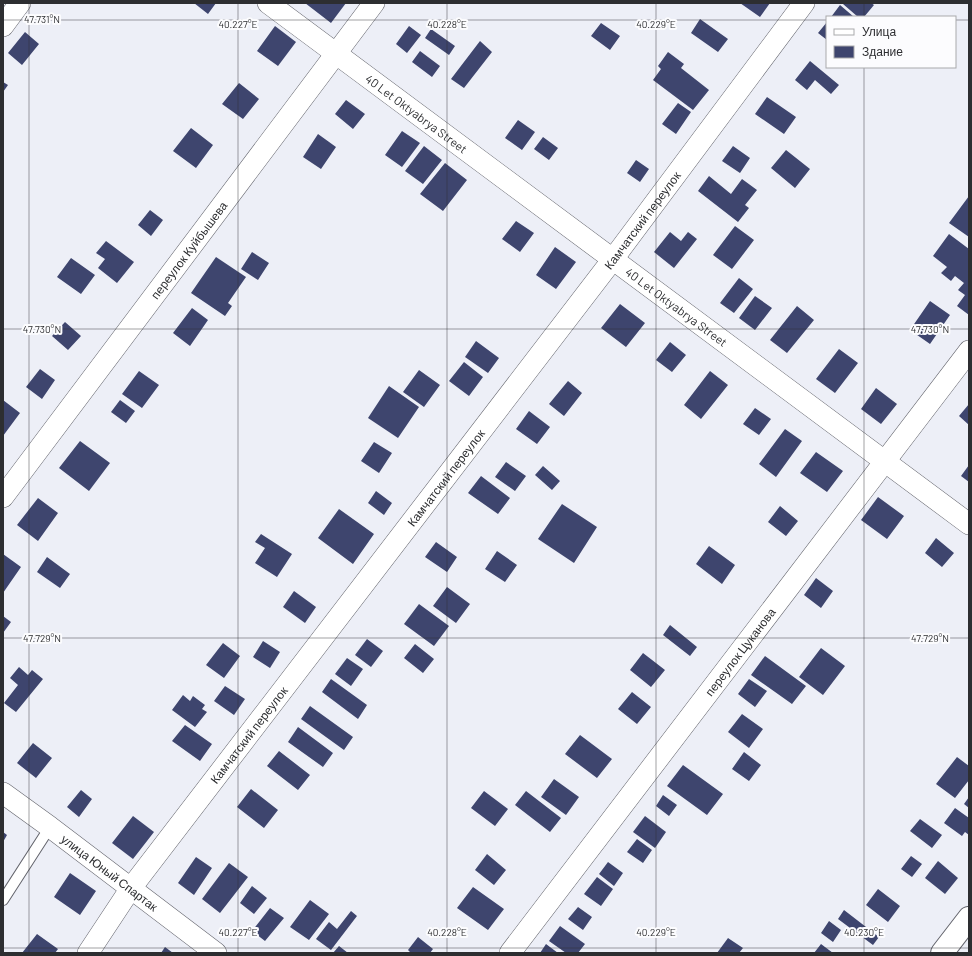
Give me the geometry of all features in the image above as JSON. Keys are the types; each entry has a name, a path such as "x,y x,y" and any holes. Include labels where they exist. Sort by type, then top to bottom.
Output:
{"main road":[{"path":"942,953 969,918"}],"street":[{"path":"3,26 20,3"},
{"name":"40 Let Oktyabrya Street","path":"268,3 969,524"},
{"name":"переулок Куйбышева","path":"3,497 374,3"},
{"name":"Камчатский переулок","path":"88,953 131,888 613,259 804,3"},
{"name":"переулок Цуканова","path":"510,953 969,351"},
{"name":"улица Юный Спартак","path":"3,793 216,953"}],"lane":[{"path":"3,900 50,827"}],"building":[{"path":"194,3 216,3 208,14"},
{"path":"305,3 346,3 331,23"},
{"path":"740,3 770,3 760,17"},
{"path":"871,3 874,5 865,16 857,16 843,4"},
{"path":"840,5 853,16 832,16"},
{"path":"700,19 728,39 718,52 691,33"},
{"path":"601,23 620,36 610,50 591,36"},
{"path":"826,23 826,39 818,33"},
{"path":"275,26 296,42 278,66 257,51"},
{"path":"409,26 421,35 407,53 396,44"},
{"path":"431,29 455,46 449,55 425,38"},
{"path":"25,32 39,44 22,65 8,53"},
{"path":"480,41 492,52 464,88 451,79"},
{"path":"420,51 440,66 432,77 412,62"},
{"path":"668,52 684,64 681,68 709,90 693,110 653,80 661,69 658,66"},
{"path":"810,61 839,85 831,94 815,80 807,90 795,80"},
{"path":"3,82 8,85 3,92"},
{"path":"239,83 259,99 243,119 222,104"},
{"path":"767,97 796,117 784,134 755,114"},
{"path":"346,100 365,114 353,129 335,114"},
{"path":"678,103 691,112 676,134 662,124"},
{"path":"518,120 535,132 522,150 505,138"},
{"path":"191,128 213,145 196,168 173,151"},
{"path":"402,131 420,143 402,167 385,155"},
{"path":"318,134 336,147 321,169 303,157"},
{"path":"543,137 558,148 549,160 534,149"},
{"path":"424,146 442,160 423,184 405,171"},
{"path":"733,146 750,158 740,173 722,161"},
{"path":"786,150 810,169 795,188 771,168"},
{"path":"636,160 649,169 640,182 627,173"},
{"path":"445,163 467,180 443,211 420,194"},
{"path":"709,176 731,194 742,179 757,190 745,205 749,208 738,222 698,191"},
{"path":"969,196 969,237 949,223"},
{"path":"150,210 163,220 151,236 138,225"},
{"path":"516,221 534,233 520,252 502,239"},
{"path":"735,226 754,240 732,269 713,255"},
{"path":"670,232 681,241 688,232 697,239 674,268 654,252"},
{"path":"949,234 969,249 969,315 957,306 965,295 958,290 964,283 955,276 951,281 941,273 947,267 933,256"},
{"path":"106,241 134,262 117,283 98,268 105,259 96,253"},
{"path":"555,247 576,262 556,289 536,275"},
{"path":"252,252 269,263 258,280 241,269"},
{"path":"216,257 246,277 228,303 232,306 225,316 191,293"},
{"path":"71,258 95,275 81,294 57,277"},
{"path":"739,278 753,289 734,313 720,303"},
{"path":"755,296 772,308 755,330 739,318"},
{"path":"930,301 950,315 930,344 910,330"},
{"path":"620,304 645,323 626,347 601,328"},
{"path":"797,306 814,320 787,353 770,340"},
{"path":"192,308 208,320 190,346 173,333"},
{"path":"65,322 81,336 68,350 52,336"},
{"path":"476,341 499,358 488,373 465,357"},
{"path":"670,342 686,355 672,372 656,360"},
{"path":"839,349 858,363 835,393 816,379"},
{"path":"464,362 483,377 469,396 449,381"},
{"path":"40,369 55,380 42,399 26,387"},
{"path":"419,370 440,385 424,407 403,392"},
{"path":"139,371 159,385 142,408 122,394"},
{"path":"710,371 728,385 701,419 684,405"},
{"path":"568,381 582,393 564,416 549,404"},
{"path":"389,386 419,407 398,438 368,418"},
{"path":"876,388 897,404 881,424 861,409"},
{"path":"3,400 20,413 3,436"},
{"path":"120,400 135,411 126,423 111,412"},
{"path":"969,404 969,425 959,416"},
{"path":"755,408 771,419 759,435 743,424"},
{"path":"529,411 550,427 537,444 516,429"},
{"path":"785,429 802,441 776,477 759,464"},
{"path":"80,441 110,463 89,491 59,468"},
{"path":"374,442 392,453 379,473 361,461"},
{"path":"816,452 843,471 827,492 800,473"},
{"path":"506,462 526,476 515,491 495,477"},
{"path":"969,465 969,482 961,476"},
{"path":"543,466 560,481 552,490 535,475"},
{"path":"481,476 510,498 498,514 468,493"},
{"path":"376,491 392,503 384,515 368,503"},
{"path":"878,497 904,516 887,539 861,520"},
{"path":"38,498 58,513 38,541 17,525"},
{"path":"562,504 597,527 574,563 538,539"},
{"path":"780,506 798,521 786,536 768,522"},
{"path":"339,509 374,534 353,564 318,538"},
{"path":"261,534 292,554 277,577 255,563 265,548 255,542"},
{"path":"936,538 954,553 942,567 925,553"},
{"path":"436,542 457,557 447,572 425,557"},
{"path":"709,546 735,565 722,584 696,564"},
{"path":"497,551 517,565 505,582 485,569"},
{"path":"3,554 21,567 3,593"},
{"path":"47,557 70,574 60,588 37,572"},
{"path":"816,578 833,591 821,608 804,595"},
{"path":"447,587 470,604 456,623 433,606"},
{"path":"294,591 316,607 305,623 283,607"},
{"path":"419,604 449,626 434,646 404,624"},
{"path":"3,616 11,622 3,633"},
{"path":"670,625 697,647 690,656 663,635"},
{"path":"367,639 383,651 371,667 355,655"},
{"path":"263,641 280,652 270,668 253,657"},
{"path":"223,643 240,656 224,678 206,665"},
{"path":"415,644 434,659 423,673 404,658"},
{"path":"821,648 845,666 823,695 799,677"},
{"path":"643,653 665,670 651,687 630,670"},
{"path":"765,656 806,686 792,704 751,675"},
{"path":"347,658 363,669 351,686 335,674"},
{"path":"19,667 28,675 32,670 43,679 16,712 4,703 18,685 10,678"},
{"path":"331,679 367,705 358,719 322,692"},
{"path":"749,679 767,691 755,707 738,694"},
{"path":"225,686 245,699 234,715 214,701"},
{"path":"632,692 651,707 637,724 618,709"},
{"path":"183,695 190,701 193,696 205,705 202,709 207,712 195,727 172,710"},
{"path":"310,706 353,737 344,750 301,719"},
{"path":"742,714 763,729 749,748 728,732"},
{"path":"185,725 212,744 200,761 172,741"},
{"path":"298,727 333,753 323,767 288,742"},
{"path":"580,735 612,759 597,778 565,754"},
{"path":"33,743 52,758 36,778 17,763"},
{"path":"279,751 310,775 298,790 267,766"},
{"path":"744,752 761,765 749,781 732,769"},
{"path":"957,757 969,766 969,780 955,798 936,784"},
{"path":"683,765 723,794 707,815 667,786"},
{"path":"554,779 579,797 566,815 541,797"},
{"path":"251,789 278,810 264,828 237,807"},
{"path":"81,790 92,799 79,817 67,807"},
{"path":"484,791 508,809 495,826 471,808"},
{"path":"526,791 561,818 550,832 515,805"},
{"path":"663,795 677,805 669,816 656,806"},
{"path":"969,797 969,808 964,804"},
{"path":"955,808 969,818 969,835 965,832 962,836 944,823"},
{"path":"133,816 154,832 133,859 112,843"},
{"path":"645,816 666,832 655,848 633,832"},
{"path":"920,819 942,835 932,848 910,831"},
{"path":"3,832 7,835 3,842"},
{"path":"637,839 652,850 643,863 627,852"},
{"path":"487,854 506,870 494,885 475,870"},
{"path":"911,856 922,864 912,877 901,869"},
{"path":"196,857 212,868 194,895 178,883"},
{"path":"938,861 958,878 945,894 925,878"},
{"path":"608,862 623,873 614,886 599,874"},
{"path":"229,863 248,877 220,913 202,899"},
{"path":"70,873 96,891 80,915 54,897"},
{"path":"597,877 613,889 601,906 584,894"},
{"path":"252,886 267,898 254,914 240,903"},
{"path":"473,887 504,909 488,930 457,908"},
{"path":"878,889 900,906 888,922 866,905"},
{"path":"310,900 329,914 309,940 290,927"},
{"path":"578,907 592,917 583,930 568,919"},
{"path":"270,908 284,918 265,941 252,931"},
{"path":"844,910 879,937 873,945 838,919"},
{"path":"351,911 357,916 331,950 316,939 329,922 337,929"},
{"path":"829,921 841,930 833,942 821,933"},
{"path":"560,926 585,944 578,953 566,953 549,941"},
{"path":"37,934 58,949 55,953 22,953"},
{"path":"418,937 433,949 430,953 411,953 408,950"},
{"path":"728,938 743,948 739,953 717,953"},
{"path":"546,944 558,953 540,953"},
{"path":"821,944 833,953 814,953"},
{"path":"339,946 348,953 333,953"},
{"path":"165,947 173,953 161,953"}]}
